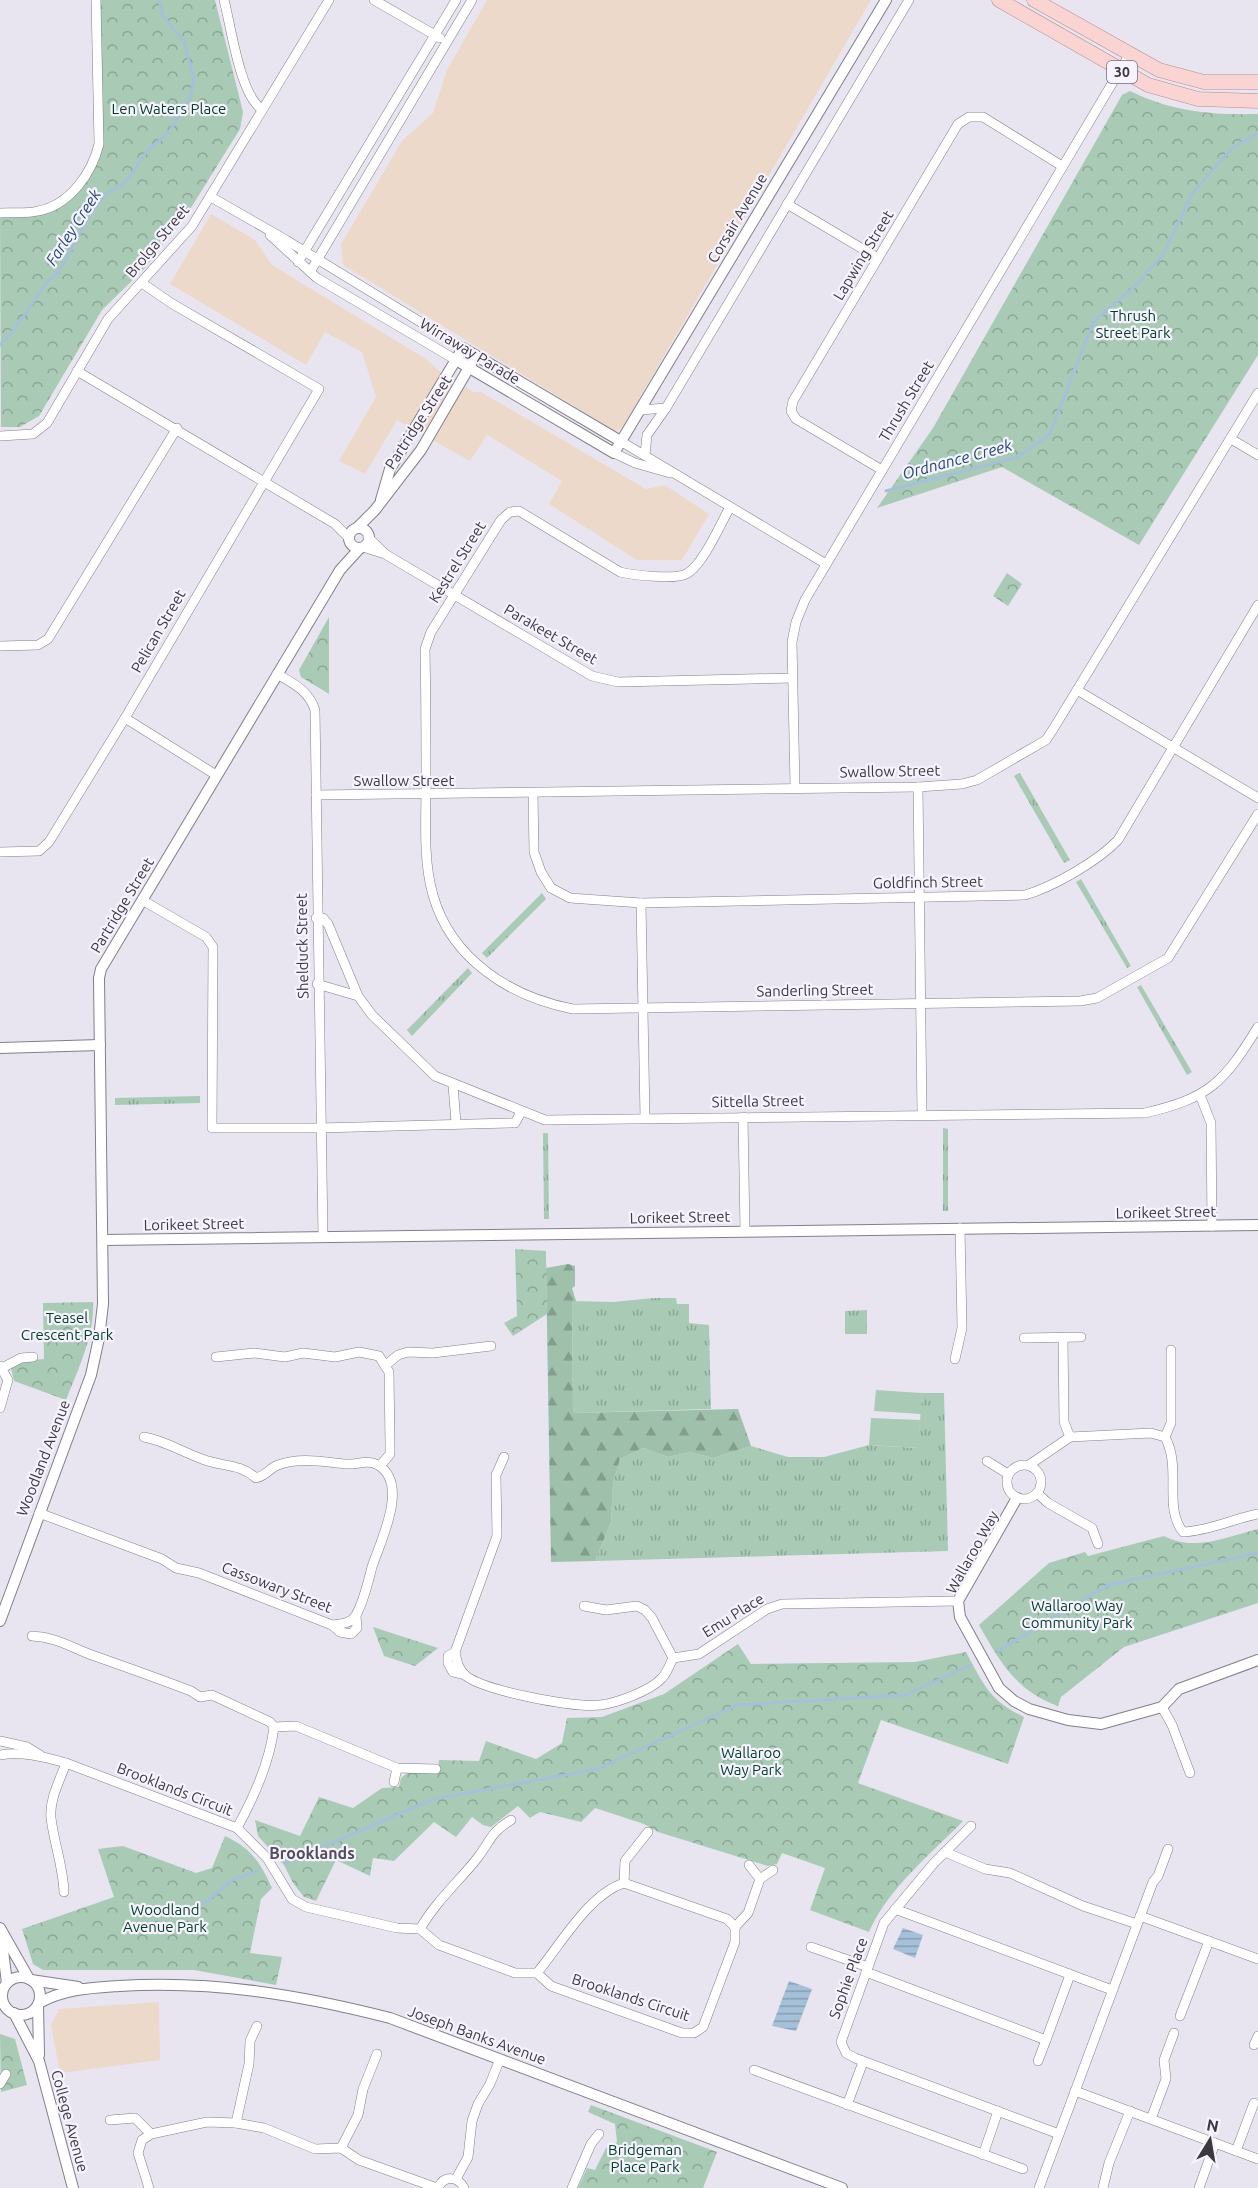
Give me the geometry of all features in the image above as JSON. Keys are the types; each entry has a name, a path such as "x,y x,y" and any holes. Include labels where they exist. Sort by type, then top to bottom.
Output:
{"main road":[{"name":"30","path":"999,0 1148,86 1179,95 1214,101 1258,101"},
{"name":"30","path":"1034,0 1159,70 1190,79 1216,82 1258,82"}],"street":[{"path":"0,213 39,211 50,207 76,190 96,156 99,144 96,0"},
{"path":"224,0 246,88 253,102 262,109"},
{"name":"Brolga Street","path":"0,436 26,436 39,431 108,319 192,226 329,0"},
{"path":"374,0 434,36 448,41"},
{"path":"298,262 456,0"},
{"path":"310,272 472,0"},
{"name":"Corsair Avenue","path":"614,453 886,0"},
{"path":"645,455 647,435 666,408 909,0"},
{"name":"Thrush Street","path":"795,787 792,642 796,622 805,600 1129,55"},
{"name":"Lapwing Street","path":"882,470 796,419 791,411 793,401 958,124 969,117 983,117 1062,166"},
{"name":"Wirraway Parade","path":"211,197 826,564"},
{"path":"787,204 878,258"},
{"name":"Wirraway Parade","path":"267,231 310,272 469,368 614,453 635,463 672,473"},
{"name":"Pelican Street","path":"0,852 39,851 44,848 125,718 319,389 171,303 142,283"},
{"name":"Partridge Street","path":"339,570 361,547 368,535 390,469 463,348"},
{"name":"Partridge Street","path":"103,1304 101,969 339,570 352,534 422,450 476,356"},
{"path":"77,371 177,428 352,534 361,547"},
{"name":"Swallow Street","path":"316,795 918,787 962,784 977,780 1046,740 1258,393"},
{"path":"640,410 666,408"},
{"path":"0,646 38,645 48,639 177,428"},
{"path":"1230,439 1258,455"},
{"name":"Kestrel Street","path":"426,795 425,650 431,632 501,520 510,512 519,511 620,572 636,575 685,575 697,565 730,507"},
{"path":"352,534 364,529 368,535"},
{"name":"Parakeet Street","path":"368,535 385,554"},
{"name":"Parakeet Street","path":"361,547 385,554 592,676 618,682 791,678"},
{"name":"Goldfinch Street","path":"533,793 534,852 541,872 551,888 570,898 641,903 1025,895 1041,891 1108,850 1118,840 1258,605"},
{"name":"Shelduck Street","path":"277,674 297,685 312,699 315,710 317,984 323,1237"},
{"path":"1077,690 1258,798"},
{"path":"125,718 216,776"},
{"path":"918,787 922,1114"},
{"name":"Sanderling Street","path":"426,795 429,871 433,895 448,931 463,950 494,980 554,1006 573,1009 1080,1001 1097,998 1168,958 1258,814"},
{"path":"142,900 206,937 213,947 210,1131 515,1123 521,1112"},
{"path":"641,903 645,1009 645,1118"},
{"name":"Sittella Street","path":"316,918 323,918 328,924 358,996 372,1015 435,1076 521,1112 549,1120 1145,1113 1176,1106 1200,1095 1218,1083 1232,1068 1258,1027"},
{"path":"317,984 358,996"},
{"path":"0,1048 100,1045"},
{"path":"453,1085 456,1123"},
{"path":"1200,1095 1211,1123 1212,1226"},
{"path":"743,1117 745,1231"},
{"name":"Lorikeet Street","path":"103,1240 1258,1225"},
{"path":"954,1359 962,1328 960,1228"},
{"name":"Woodland Avenue","path":"0,1621 90,1375 99,1338 103,1304"},
{"path":"1024,1338 1081,1337"},
{"path":"1063,1338 1064,1422 1070,1437"},
{"path":"386,1365 398,1355 408,1352 433,1353 491,1346"},
{"path":"1165,1437 1172,1423 1171,1350"},
{"path":"144,1437 165,1441 201,1459 245,1469 255,1478 267,1475 275,1466 307,1460 348,1465 371,1462 380,1466 390,1454 389,1372 379,1356 359,1352 335,1357 303,1353 285,1357 254,1353 216,1357"},
{"path":"0,1408 8,1380 1,1367 21,1358 33,1357"},
{"path":"1029,1465 1070,1437 1151,1433 1165,1437 1173,1452 1174,1510 1176,1523 1183,1532 1199,1531 1228,1520 1258,1514"},
{"path":"504,1457 496,1475 497,1536 455,1652 457,1665 465,1675 478,1683 554,1703 602,1705 656,1683 664,1676 674,1658 652,1618 645,1610 637,1606 606,1610 584,1606"},
{"path":"987,1461 1008,1473"},
{"path":"1019,1465 1029,1465 1037,1470 1041,1478 1037,1493 1028,1499 1017,1498 1007,1486 1008,1473 1019,1465"},
{"name":"Cassowary Street","path":"39,1513 162,1559 176,1568 199,1573 332,1624 346,1624 356,1616 378,1548 386,1533 392,1506 387,1474 380,1466"},
{"path":"1037,1493 1048,1503 1092,1528 1098,1544"},
{"name":"Wallaroo Way","path":"1017,1498 958,1601 960,1617 999,1688 1014,1701 1029,1709 1068,1720 1101,1724 1162,1707 1179,1689 1258,1660"},
{"name":"Emu Place","path":"674,1658 699,1654 767,1609 782,1604 958,1601"},
{"path":"32,1636 50,1636 84,1652 191,1691 200,1697 212,1695 258,1715 274,1727 296,1726 397,1768 436,1769"},
{"path":"1162,1707 1176,1733 1190,1773"},
{"path":"237,1828 247,1811 271,1745 274,1727"},
{"name":"Brooklands Circuit","path":"0,1741 27,1747 44,1757"},
{"name":"Brooklands Circuit","path":"0,1755 10,1753 44,1757 66,1763 237,1828 267,1858 292,1899 306,1907 397,1928 420,1929"},
{"path":"64,1892 64,1875 51,1816 52,1802 66,1763"},
{"path":"394,1782 397,1768"},
{"path":"511,1820 496,1829 475,1861 436,1902 420,1929 439,1945 514,1973 537,1973 582,1916 610,1887 624,1883 727,1918 735,1928 748,1913 760,1879 773,1870"},
{"name":"Sophie Place","path":"971,1826 945,1852 884,1923 841,2042 846,2053 863,2062 1059,2134"},
{"path":"624,1883 625,1861 648,1832"},
{"path":"1039,2188 1138,1920 1168,1849"},
{"path":"945,1852 985,1869 1010,1873 1083,1906 1209,1941 1258,1959"},
{"path":"749,1865 760,1879"},
{"path":"895,1909 1112,1990"},
{"path":"0,1928 39,1990 38,2004 27,2014 9,2012 3,1998 4,1986 0,1928"},
{"name":"Brooklands Circuit","path":"537,1973 551,1986 586,2000 603,2003 682,2033 694,2033 703,2027 735,1942 735,1928"},
{"path":"1180,2016 1209,1941"},
{"path":"811,1947 1046,2040"},
{"path":"1038,2061 1070,1975"},
{"path":"4,1986 17,1978 30,1979"},
{"name":"Joseph Banks Avenue","path":"30,1979 85,1989"},
{"name":"Joseph Banks Avenue","path":"38,2004 56,1993 85,1989 189,1984 253,1989 327,2002 390,2018 842,2188"},
{"name":"College Avenue","path":"38,2004 39,2061 73,2188"},
{"name":"College Avenue","path":"9,2012 39,2061"},
{"path":"236,2122 249,2064 250,2041 257,2026"},
{"path":"1151,2119 1166,2079 1164,2060 1174,2033"},
{"path":"1254,2045 1258,2036"},
{"path":"341,2148 358,2115 363,2089 377,2054"},
{"path":"456,2179 468,2157 472,2121 478,2104 490,2084 500,2059"},
{"path":"847,2105 863,2062"},
{"path":"754,2070 1023,2169"},
{"path":"0,2084 6,2074"},
{"path":"1075,2091 1258,2159"},
{"path":"1236,2151 1254,2103"},
{"path":"983,2155 998,2111"},
{"path":"1103,2188 1109,2163 1130,2111"},
{"path":"110,2120 135,2118 151,2134"},
{"path":"149,2188 138,2153 142,2140 151,2134 207,2122 236,2122 264,2128 315,2149 341,2148 360,2160 437,2188 447,2179 456,2179 464,2188"},
{"path":"572,2188 591,2144 598,2134"},
{"path":"1199,2188 1215,2143"}],"shaded area":[{"path":"487,0 871,0 622,428 615,431 343,265 341,244 402,141 433,113 447,70"},
{"path":"211,214 255,240 272,265 426,359 438,370 474,392 481,392 646,489 665,485 709,514 682,560 637,560 549,504 562,481 487,435 470,461 397,420 365,474 339,461 376,397 362,352 325,332 306,365 170,284"},
{"path":"159,2002 160,2060 60,2073 51,2025 59,2009"}],"green space":[{"name":"Len Waters Place","path":"96,0 215,0 243,112 240,129 189,211 144,269 102,310 39,416 20,427 1,427 0,213 39,211 76,190 96,156"},
{"name":"Thrush Street Park","path":"1130,91 1162,104 1193,111 1258,114 1258,355 1139,545 1002,467 877,508 933,428 1122,95"},
{"path":"1007,573 1022,584 1008,606 993,596"},
{"path":"329,617 329,694 301,677 299,670"},
{"path":"1020,773 1070,860 1064,863 1014,776"},
{"path":"1081,879 1131,966 1127,968 1076,882"},
{"path":"542,893 546,899 487,958 482,953"},
{"path":"468,968 472,973 412,1036 407,1030"},
{"path":"1141,985 1192,1072 1187,1075 1137,987"},
{"path":"200,1096 200,1103 115,1105 115,1098"},
{"path":"943,1128 948,1129 948,1211 943,1211"},
{"path":"543,1133 548,1133 549,1219 544,1219"},
{"path":"515,1249 546,1251 547,1314 513,1336 504,1323 517,1316"},
{"path":"568,1264 575,1266 575,1286 572,1288 576,1301 572,1302 573,1413 738,1409 751,1446 713,1458 689,1452 668,1457 643,1448 620,1459 613,1484 611,1522 595,1561 551,1562 546,1268"},
{"path":"676,1298 677,1304 689,1304 689,1323 709,1325 711,1409 573,1413 572,1301 613,1302"},
{"name":"Teasel Crescent Park","path":"93,1302 88,1339 66,1400 14,1381 10,1364 44,1359 43,1303"},
{"path":"867,1310 867,1334 845,1334 845,1311"},
{"path":"876,1390 922,1393 921,1414 874,1411"},
{"path":"922,1393 944,1393 948,1551 595,1561 611,1522 613,1484 620,1459 643,1448 668,1457 689,1452 713,1458 751,1446 788,1457 824,1457 869,1445 918,1448"},
{"path":"871,1418 920,1420 919,1448 869,1445"},
{"name":"Wallaroo Way Community Park","path":"1258,1529 1258,1603 1124,1647 1061,1697 1058,1706 1043,1700 1020,1684 1002,1663 979,1625 1049,1563 1085,1552 1088,1556 1164,1536 1176,1541 1199,1543"},
{"path":"373,1627 438,1648 415,1666 384,1656"},
{"name":"Wallaroo Way Park","path":"738,1644 751,1664 915,1662 966,1652 983,1683 995,1698 1024,1717 1008,1764 881,1720 858,1783 963,1821 899,1886 877,1916 869,1932 810,1910 825,1868 782,1853 777,1864 768,1866 658,1832 644,1824 595,1808 581,1822 540,1812 530,1818 518,1806 491,1827 483,1825 472,1817 456,1837 434,1822 394,1861 373,1858 370,1876 336,1860 316,1901 304,1897 293,1883 284,1865 258,1836 255,1820 300,1836 319,1797 353,1808 382,1788 399,1787 401,1778 407,1773 438,1773 439,1760 479,1761 486,1741 536,1759 562,1743 567,1718 602,1717 664,1694"},
{"name":"Woodland Avenue Park","path":"225,1836 242,1846 254,1857 272,1888 261,1899 250,1953 282,1957 276,1985 194,1970 43,1970 33,1964 22,1929 114,1897 98,1849 123,1846 196,1873 212,1868"},
{"path":"0,2034 15,2039 27,2085 1,2092"},
{"name":"Bridgeman Place Park","path":"591,2105 717,2152 703,2188 578,2188 587,2168 595,2170 606,2148 617,2142 615,2124 588,2112"}],"water":[{"path":"903,1928 923,1935 915,1958 893,1949"},
{"path":"789,1981 812,1989 796,2031 772,2026"}],"waterway":[{"name":"Farley Creek","path":"0,345 13,331 48,281 58,273 88,218 105,194 125,183 147,151 169,132 191,95 194,80 185,43 163,16 159,0"},
{"name":"Ordnance Creek","path":"886,491 1018,457 1049,435 1094,321 1133,288 1163,255 1192,194 1231,149 1258,133"},
{"path":"998,1651 1108,1585 1258,1553"},
{"path":"285,1863 434,1799 597,1769 737,1705 905,1695 971,1665"},
{"path":"181,1913 206,1902 232,1880 258,1871"}],"district":[{"name":"Brooklands","path":"312,1853"}]}
